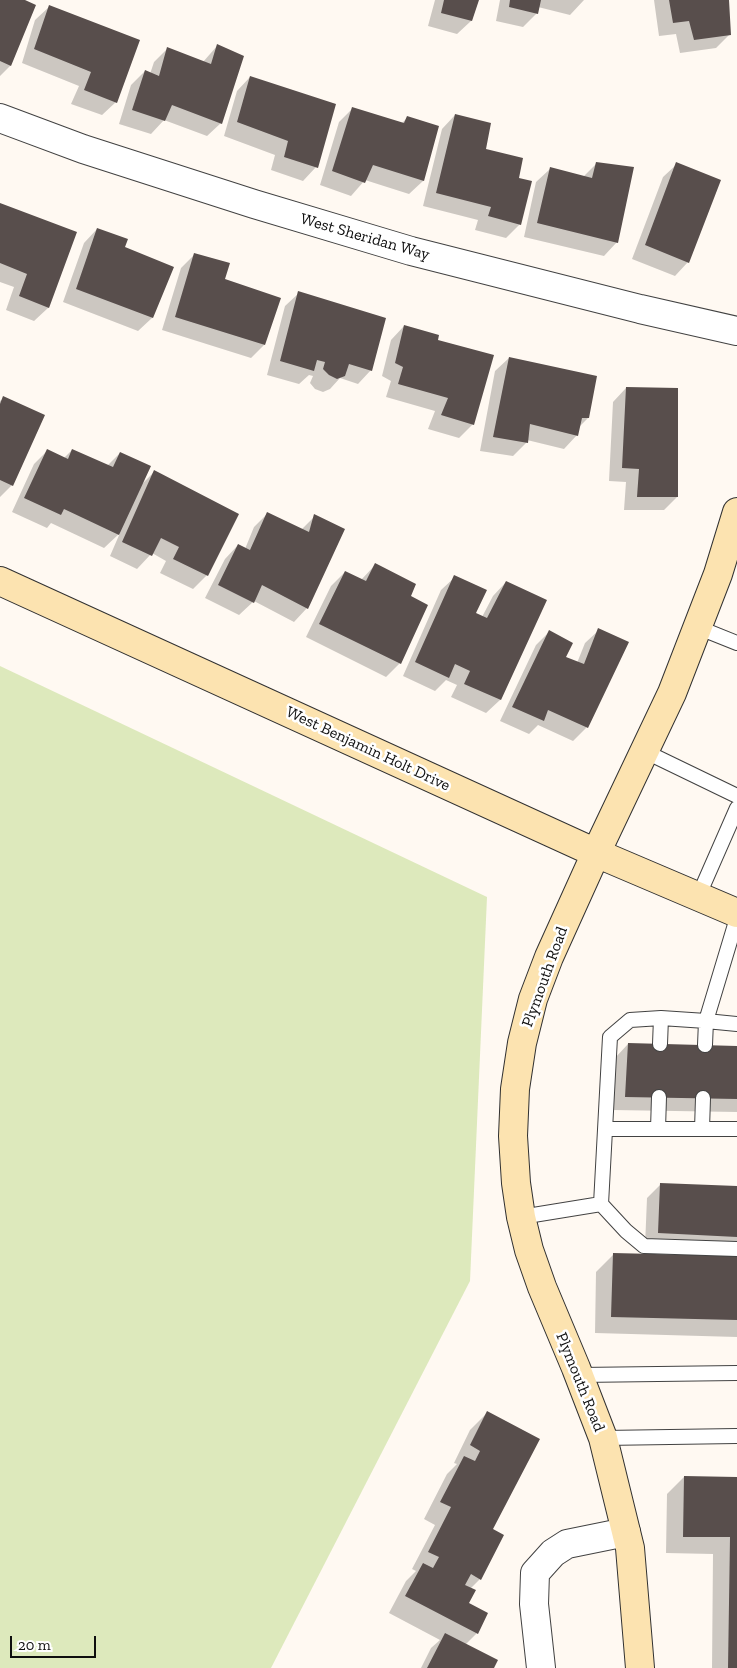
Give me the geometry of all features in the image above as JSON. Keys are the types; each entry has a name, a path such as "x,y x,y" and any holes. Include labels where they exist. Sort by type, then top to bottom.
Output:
{"street":[{"name":"West Sheridan Way","path":"0,118 82,149 411,251 737,332"},
{"name":"Plymouth Road","path":"640,1668 630,1548 603,1438 579,1375 542,1288 529,1250 521,1216 516,1183 513,1136 515,1089 522,1043 533,1000 549,957 672,693 718,574 737,512"},
{"name":"West Benjamin Holt Drive","path":"0,581 596,853 737,913"},
{"path":"540,1668 534,1604 536,1573 553,1552 567,1544 626,1532"}],"lane":[{"path":"697,627 737,643"},
{"path":"644,751 737,796"},
{"path":"698,896 737,808"},
{"path":"705,1045 706,1021 737,918"},
{"path":"660,1044 661,1018"},
{"path":"737,1024 661,1018 630,1020 610,1037 601,1204 626,1231 644,1246 737,1249"},
{"path":"658,1097 658,1129"},
{"path":"702,1129 703,1098"},
{"path":"605,1129 737,1129"},
{"path":"521,1216 601,1204"},
{"path":"579,1375 737,1373"},
{"path":"603,1438 737,1436"}],"green space":[{"path":"0,666 487,897 470,1281 271,1668 0,1668"}],"building":[{"path":"0,0 25,0 36,5 11,66 0,61"},
{"path":"444,0 479,0 472,21 441,13"},
{"path":"510,0 541,0 538,14 509,7"},
{"path":"669,0 729,0 731,35 694,40 689,21 673,23"},
{"path":"49,5 140,40 117,103 84,90 91,72 34,49"},
{"path":"217,44 244,56 222,124 172,105 165,121 132,110 145,70 159,76 167,47 211,64"},
{"path":"250,76 336,104 318,168 284,157 288,141 237,122"},
{"path":"352,107 404,123 407,116 439,126 424,181 373,165 365,183 332,171"},
{"path":"455,114 491,123 486,149 523,158 519,178 532,181 521,225 488,216 491,207 436,193"},
{"path":"596,162 634,167 618,243 537,223 550,167 592,178"},
{"path":"676,162 721,180 689,263 645,245"},
{"path":"0,203 77,232 49,308 19,296 27,274 0,263"},
{"path":"97,228 128,239 125,247 174,267 153,318 76,289"},
{"path":"194,253 230,263 225,279 281,298 265,345 175,317"},
{"path":"298,291 386,318 372,371 349,364 345,376 337,379 323,369 325,362 317,360 314,371 280,361"},
{"path":"404,325 439,335 438,340 494,355 474,425 441,415 448,398 398,384 403,367 395,363"},
{"path":"509,357 597,376 589,418 582,418 578,436 530,424 528,443 493,437"},
{"path":"626,387 678,388 678,497 637,497 639,469 622,468"},
{"path":"3,396 45,415 13,486 0,480 0,404"},
{"path":"47,449 68,459 72,449 113,467 120,452 151,466 119,535 64,509 61,515 24,498"},
{"path":"154,470 239,514 208,576 173,559 179,547 161,538 152,556 122,542"},
{"path":"267,512 309,532 314,514 345,529 308,609 262,585 254,603 218,585 238,544 250,550"},
{"path":"375,563 416,584 411,596 428,605 401,664 319,624 345,571 366,581"},
{"path":"454,575 487,590 476,613 487,618 506,581 547,600 501,700 464,684 470,671 455,664 449,678 415,662"},
{"path":"598,628 629,642 588,728 548,710 544,721 512,707 549,630 573,643 566,657 584,664"},
{"path":"628,1043 737,1046 737,1099 625,1097"},
{"path":"660,1183 737,1186 737,1237 658,1233"},
{"path":"613,1253 737,1256 737,1320 611,1317"},
{"path":"487,1411 540,1439 493,1529 504,1535 481,1580 471,1574 465,1585 476,1590 469,1603 488,1613 478,1634 405,1596 423,1563 433,1568 439,1557 428,1552 451,1507 440,1502 464,1456 475,1461 480,1451 470,1445"},
{"path":"684,1476 737,1477 737,1668 728,1668 730,1537 683,1537"},
{"path":"445,1633 498,1660 494,1668 427,1668"}]}
